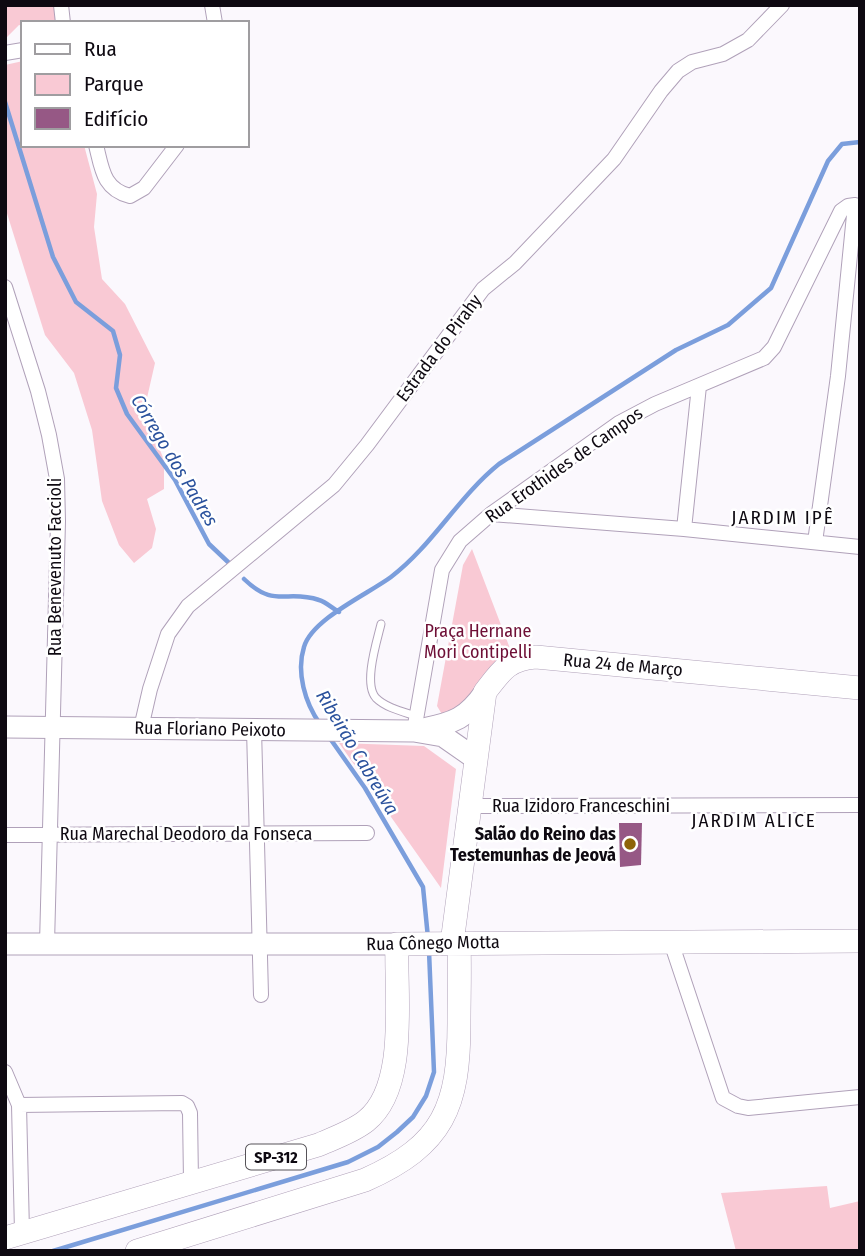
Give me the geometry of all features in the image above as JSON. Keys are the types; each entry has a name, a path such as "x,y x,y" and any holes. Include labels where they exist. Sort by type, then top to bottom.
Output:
{"main road":[{"name":"Rua 24 de Março","path":"137,1251 365,1180 411,1156 441,1122 453,1098 459,1055 451,943 476,759 472,722 485,692 500,672 513,661 536,657 860,688"},
{"name":"Rua Cônego Motta","path":"406,944 860,940"},
{"name":"SP-312","path":"14,1235 318,1145 368,1120 384,1099 396,1052 406,944"}],"street":[{"name":"Estrada do Pirahy","path":"141,728 150,689 168,634 188,606 334,485 483,289 515,263 614,159 678,71 692,62 723,54 748,40 782,5"},
{"path":"97,147 105,178 117,192 130,196 144,188 175,147"},
{"name":"Rua Erothides de Campos","path":"415,724 442,570 460,541 491,514 619,423 655,404 764,358 774,347 841,211 848,206 857,207"},
{"path":"815,542 838,376 857,207"},
{"name":"Rua Benevenuto Faccioli","path":"5,287 38,391 57,479 47,944"},
{"path":"684,529 699,386"},
{"path":"491,514 684,529 860,547"},
{"path":"415,724 472,722"},
{"name":"Rua Floriano Peixoto","path":"5,727 339,730 415,724"},
{"path":"415,724 443,736 476,759"},
{"path":"254,729 261,995"},
{"name":"Rua Izidoro Franceschini","path":"470,806 860,805"},
{"name":"Rua Marechal Deodoro da Fonseca","path":"5,835 367,833"},
{"path":"671,942 723,1098 748,1108 860,1097"},
{"name":"Rua Cônego Motta","path":"5,944 406,944"},
{"path":"5,1072 19,1105 14,1235"},
{"path":"19,1105 182,1102 190,1113 191,1181"}],"lane":[{"path":"381,624 372,664 372,693 378,700 415,724"}],"green space":[{"path":"5,5 54,5 56,21 21,21 21,26 5,39"},
{"path":"21,61 21,147 85,147 97,194 94,227 102,279 125,304 155,363 144,411 164,460 164,489 147,499 156,529 152,548 134,563 119,545 102,501 92,430 74,373 45,335 5,207 5,65"},
{"name":"Praça Hernane Mori Contipelli","path":"472,549 511,651 500,659 471,700 443,716 437,706 463,565"},
{"path":"339,743 424,746 456,769 441,888"},
{"path":"827,1186 830,1208 860,1201 860,1251 736,1251 721,1193"}],"building":[{"name":"Salão do Reino das Testemunhas de Jeová","path":"619,823 642,823 641,865 620,867"}],"waterway":[{"name":"Córrego dos Padres","path":"5,102 53,257 76,302 113,331 120,355 116,388 127,414 175,480 209,544 228,562"},
{"name":"Ribeirão Cabreúva","path":"320,724 306,697 301,667 304,647 318,627 406,564 484,477 499,464 676,350 728,325 771,288 828,161 842,144 860,142"},
{"name":"Córrego dos Padres","path":"244,579 264,593 281,597 308,597 339,612"},
{"name":"Ribeirão Cabreúva","path":"329,737 365,788 423,887 428,938"},
{"name":"Ribeirão Cabreúva","path":"53,1251 348,1162 378,1147 397,1132 413,1117 426,1096 434,1072 429,951"}],"place":[{"name":"Salão do Reino das Testemunhas de Jeová","path":"630,844"}],"district":[{"name":"JARDIM IPÊ","path":"783,517"},
{"name":"JARDIM ALICE","path":"754,820"}]}
